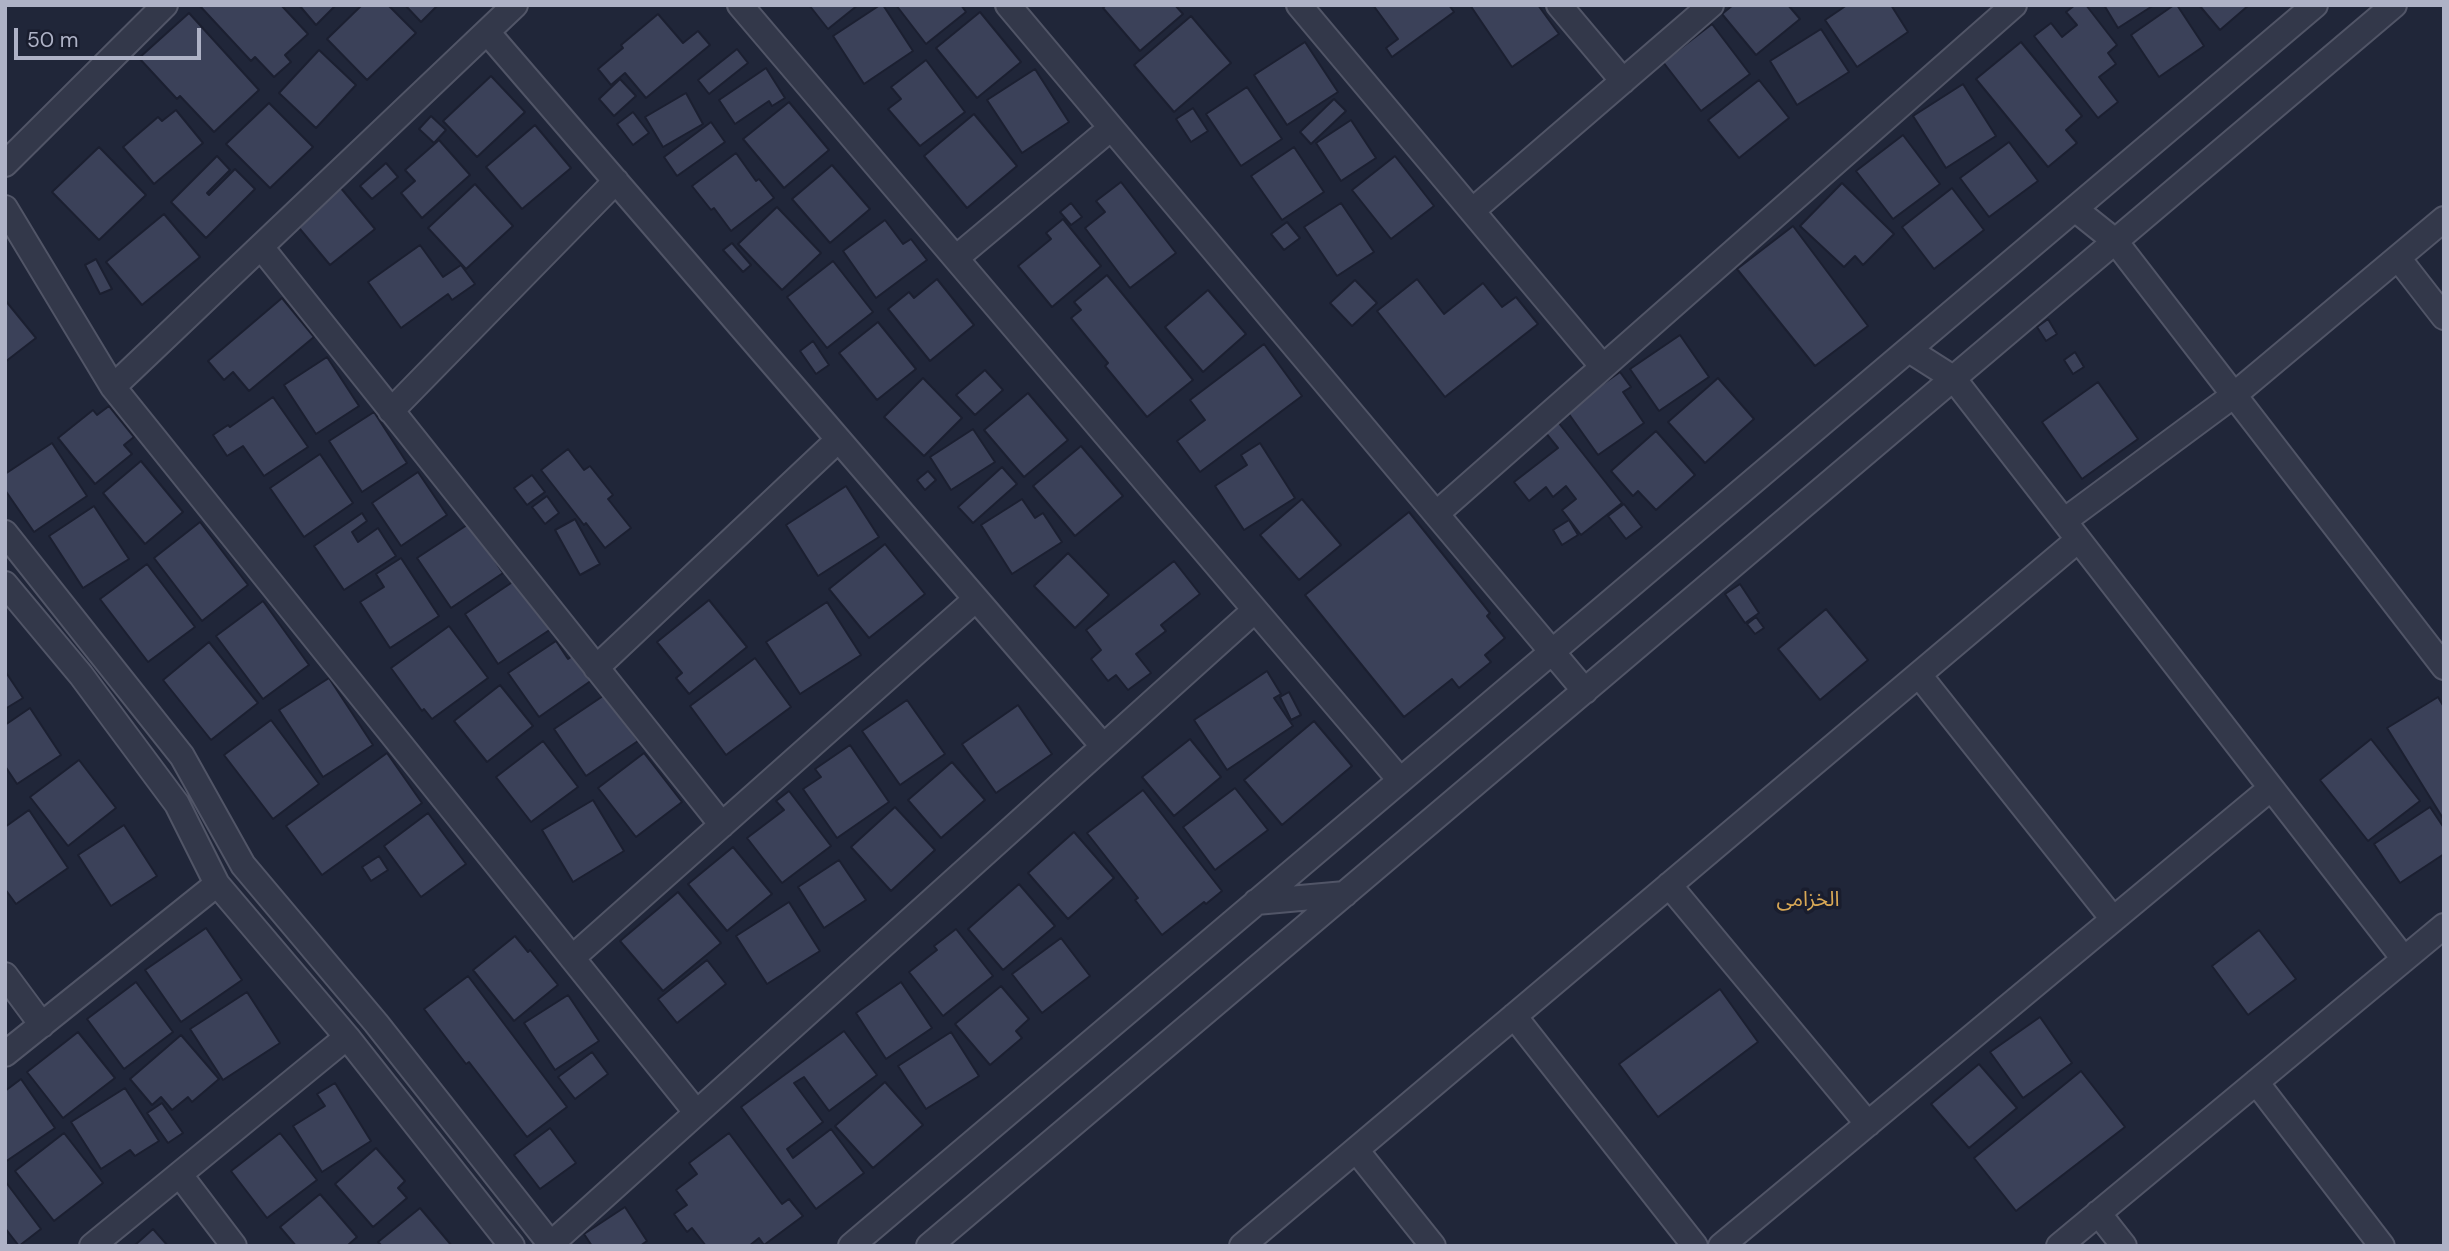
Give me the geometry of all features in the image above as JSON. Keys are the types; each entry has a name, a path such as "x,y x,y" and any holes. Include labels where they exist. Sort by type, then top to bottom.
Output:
{"street":[{"path":"5,164 165,5"},
{"path":"113,387 514,5"},
{"path":"740,5 1401,780"},
{"path":"1007,5 1585,691"},
{"path":"1299,5 1603,367"},
{"path":"1559,5 1623,81"},
{"path":"1472,211 1711,5"},
{"path":"1436,514 2014,5"},
{"path":"851,1246 2315,5"},
{"path":"929,1246 2394,5"},
{"path":"487,32 1103,746"},
{"path":"956,258 1111,128"},
{"path":"391,411 616,181"},
{"path":"5,208 113,387 696,1112"},
{"path":"2075,209 2115,241 2444,667"},
{"path":"1242,1246 1919,675 2071,531 2444,219"},
{"path":"261,247 722,825"},
{"path":"2398,258 2444,317"},
{"path":"1909,350 1953,379 2403,959"},
{"path":"596,668 838,440"},
{"path":"5,533 182,756 243,865 376,1023 551,1245 1255,610"},
{"path":"5,584 81,676 177,804 217,884 346,1037 512,1246"},
{"path":"572,958 976,599"},
{"path":"1919,675 2113,919"},
{"path":"1721,1246 2271,788"},
{"path":"5,1055 217,884"},
{"path":"1669,885 1868,1124"},
{"path":"1256,902 1345,894"},
{"path":"2059,1246 2444,926"},
{"path":"5,975 42,1025"},
{"path":"1514,1016 1695,1246"},
{"path":"92,1246 346,1037"},
{"path":"2256,1082 2382,1246"},
{"path":"1356,1150 1433,1246"},
{"path":"180,1175 234,1246"},
{"path":"2098,1213 2124,1246"}],"building":[{"path":"199,5 281,5 308,34 285,55 291,62 274,77 255,57 251,61"},
{"path":"299,5 336,5 316,25"},
{"path":"362,5 388,5 416,33 367,80 327,39"},
{"path":"405,5 438,5 421,22"},
{"path":"809,5 858,5 828,29"},
{"path":"883,5 913,51 864,84 833,36"},
{"path":"896,5 961,5 966,12 926,44"},
{"path":"1106,5 1175,5 1183,14 1140,51 1103,8"},
{"path":"1373,5 1449,5 1454,12 1392,57 1386,48 1398,39"},
{"path":"1470,5 1538,5 1559,34 1512,67"},
{"path":"1733,5 1788,5 1800,19 1756,55 1722,14"},
{"path":"1847,5 1891,5 1908,32 1857,67 1825,20"},
{"path":"2075,5 2086,5 2117,45 2108,53 2116,64 2099,77 2118,102 2098,118 2034,36 2051,23 2062,37 2077,25 2066,12"},
{"path":"2104,5 2154,5 2118,28"},
{"path":"2177,5 2204,46 2159,77 2131,35"},
{"path":"2199,5 2249,5 2220,30"},
{"path":"980,12 1021,62 977,98 936,48"},
{"path":"189,13 259,90 214,132 180,96 177,99 139,58"},
{"path":"658,14 683,43 698,31 710,45 646,98 625,73 611,85 598,69 623,48 621,45"},
{"path":"1191,16 1231,63 1174,112 1134,65"},
{"path":"1712,24 1750,74 1701,111 1663,62"},
{"path":"1821,29 1849,72 1797,105 1770,61"},
{"path":"1305,42 1338,92 1287,125 1254,75"},
{"path":"2021,42 2082,116 2066,130 2077,143 2048,167 1976,79"},
{"path":"737,49 748,63 709,94 698,80"},
{"path":"319,50 356,85 316,128 279,93"},
{"path":"926,60 965,112 920,146 888,109 901,99 891,87"},
{"path":"766,68 785,98 772,106 769,101 735,124 719,100"},
{"path":"1035,69 1069,122 1022,153 987,100"},
{"path":"491,76 525,112 477,157 443,121"},
{"path":"620,79 636,96 614,116 599,99"},
{"path":"1759,80 1789,118 1739,158 1708,120"},
{"path":"1963,84 1996,136 1946,168 1913,116"},
{"path":"1247,87 1282,139 1241,166 1206,114"},
{"path":"686,93 703,124 663,147 645,117"},
{"path":"1334,99 1346,111 1311,144 1300,132"},
{"path":"789,102 829,150 784,188 743,139"},
{"path":"269,103 313,147 270,188 226,144"},
{"path":"1193,108 1208,131 1191,142 1176,119"},
{"path":"176,110 203,143 154,184 123,147 158,117 162,121"},
{"path":"633,112 649,133 633,145 617,124"},
{"path":"974,114 1017,166 967,208 924,156"},
{"path":"431,116 446,130 434,143 419,129"},
{"path":"1351,120 1376,158 1341,181 1316,143"},
{"path":"711,122 725,142 677,176 664,157"},
{"path":"535,125 571,168 522,209 486,167"},
{"path":"1903,135 1940,184 1893,219 1856,171"},
{"path":"439,140 470,175 422,218 401,193 415,181 405,170"},
{"path":"2009,142 2038,181 1989,217 1960,178"},
{"path":"99,147 146,195 99,240 52,192"},
{"path":"1294,147 1324,192 1282,220 1251,176"},
{"path":"736,153 756,181 759,179 774,198 731,231 714,208 711,210 692,186"},
{"path":"217,156 230,170 207,193 209,195 235,169 255,189 206,238 171,202"},
{"path":"1395,156 1434,206 1391,239 1352,190"},
{"path":"386,163 398,177 372,199 360,186"},
{"path":"832,165 870,209 830,243 792,199"},
{"path":"1121,182 1176,253 1130,288 1085,228 1105,212 1096,201"},
{"path":"1842,183 1894,234 1863,265 1855,256 1844,267 1800,226"},
{"path":"475,184 513,226 466,269 428,228"},
{"path":"340,187 375,229 330,265 295,223"},
{"path":"1952,188 1984,230 1934,269 1902,227"},
{"path":"1071,203 1082,217 1071,225 1060,212"},
{"path":"1341,203 1374,252 1337,276 1304,227"},
{"path":"777,207 821,253 782,290 738,244"},
{"path":"164,214 200,257 142,305 106,262"},
{"path":"1063,219 1101,266 1052,307 1018,266 1051,239 1046,233"},
{"path":"885,220 903,244 911,239 927,260 876,298 843,251"},
{"path":"1287,222 1300,238 1284,250 1271,234"},
{"path":"1793,226 1868,326 1815,366 1737,269"},
{"path":"732,243 751,265 743,272 723,250"},
{"path":"420,245 443,277 461,265 475,284 452,300 448,294 401,328 368,282"},
{"path":"96,259 112,289 100,294 85,265"},
{"path":"833,261 873,312 827,348 787,297"},
{"path":"1107,275 1193,380 1147,417 1105,366 1108,363 1071,318 1081,310 1074,302"},
{"path":"937,279 974,325 930,361 888,309 909,292 914,298"},
{"path":"1417,279 1444,314 1483,283 1502,307 1516,297 1538,324 1445,397 1377,311"},
{"path":"1355,280 1377,303 1352,326 1330,303"},
{"path":"1208,290 1246,334 1203,372 1165,327"},
{"path":"282,298 314,337 249,391 233,372 224,380 208,361"},
{"path":"5,300 36,338 5,362"},
{"path":"2048,319 2057,334 2046,341 2037,327"},
{"path":"878,322 916,369 877,400 839,353"},
{"path":"1680,335 1709,377 1659,411 1630,369"},
{"path":"813,341 829,365 816,374 800,351"},
{"path":"1264,344 1302,396 1200,472 1177,441 1205,420 1190,400"},
{"path":"2075,352 2084,367 2073,374 2064,360"},
{"path":"327,357 359,406 316,434 284,385"},
{"path":"985,370 1003,390 975,415 956,395"},
{"path":"1620,372 1631,387 1623,392 1644,423 1598,455 1566,410"},
{"path":"923,378 962,418 924,456 884,417"},
{"path":"1718,378 1754,419 1705,463 1668,422"},
{"path":"2098,382 2138,439 2082,479 2042,422"},
{"path":"1028,393 1068,440 1024,477 984,430"},
{"path":"273,397 308,447 264,476 243,446 227,456 213,435 228,425 230,427"},
{"path":"109,406 134,437 124,445 132,454 95,484 58,438 93,410 97,415"},
{"path":"374,412 407,463 362,492 329,441"},
{"path":"1554,417 1622,503 1581,535 1562,510 1576,499 1566,486 1553,497 1546,487 1529,501 1514,482 1558,448 1541,427"},
{"path":"973,429 995,462 951,490 930,457"},
{"path":"1656,431 1695,475 1656,510 1638,491 1633,496 1611,471"},
{"path":"52,443 87,496 34,532 5,490 5,474"},
{"path":"1260,443 1295,498 1244,530 1215,486 1247,465 1241,455"},
{"path":"1081,446 1123,496 1075,536 1033,486"},
{"path":"568,449 584,470 590,466 613,495 608,499 631,528 605,548 541,470"},
{"path":"320,454 353,503 304,537 270,488"},
{"path":"141,461 183,512 145,544 103,493"},
{"path":"1002,467 1017,484 973,523 958,507"},
{"path":"928,471 936,480 925,490 917,480"},
{"path":"418,472 447,515 401,546 372,503"},
{"path":"532,475 545,492 527,505 514,488"},
{"path":"846,486 879,537 818,576 786,525"},
{"path":"547,496 559,513 545,524 532,507"},
{"path":"1022,499 1035,518 1043,513 1062,542 1012,574 981,525"},
{"path":"1302,499 1341,545 1299,580 1260,535"},
{"path":"1624,504 1642,527 1626,539 1608,516"},
{"path":"94,506 129,559 83,588 49,536"},
{"path":"1409,512 1490,613 1487,616 1505,638 1485,655 1491,662 1459,688 1452,679 1404,717 1305,595"},
{"path":"362,513 367,521 352,532 358,542 378,528 396,556 344,590 314,546"},
{"path":"575,519 600,564 580,575 555,530"},
{"path":"1569,520 1578,535 1562,545 1553,530"},
{"path":"200,522 248,585 202,621 154,558"},
{"path":"470,523 503,573 451,608 417,558"},
{"path":"885,544 925,594 869,638 829,589"},
{"path":"1068,553 1109,595 1075,628 1034,586"},
{"path":"401,558 439,616 390,648 360,602 384,587 376,574"},
{"path":"1174,561 1200,594 1161,625 1166,631 1136,654 1151,673 1128,690 1116,675 1108,681 1091,659 1101,650 1086,630"},
{"path":"147,564 195,627 148,662 100,599"},
{"path":"517,579 551,629 498,664 465,614"},
{"path":"1740,584 1759,613 1745,623 1725,594"},
{"path":"709,600 747,647 689,694 676,678 682,673 657,642"},
{"path":"263,601 309,665 263,699 216,636"},
{"path":"827,602 861,655 800,694 766,642"},
{"path":"1826,609 1868,660 1820,700 1778,649"},
{"path":"1756,617 1764,628 1755,634 1747,624"},
{"path":"449,626 488,678 432,719 424,709 422,711 391,668"},
{"path":"556,641 568,659 574,655 592,680 539,717 508,673"},
{"path":"209,642 258,703 211,740 163,680"},
{"path":"755,658 791,707 726,755 690,706"},
{"path":"5,671 23,698 5,709"},
{"path":"1267,671 1281,694 1274,698 1293,726 1227,770 1194,720"},
{"path":"329,678 373,745 323,777 279,710"},
{"path":"500,685 533,726 487,762 454,721"},
{"path":"1289,692 1301,715 1291,720 1280,697"},
{"path":"606,694 638,741 586,776 554,729"},
{"path":"2438,697 2444,707 2444,820 2387,728"},
{"path":"907,700 945,754 900,785 862,731"},
{"path":"1018,705 1052,754 996,793 962,744"},
{"path":"30,708 61,755 17,784 5,766 5,725"},
{"path":"271,720 319,784 273,819 224,755"},
{"path":"1314,721 1352,766 1282,825 1244,780"},
{"path":"1190,739 1221,777 1174,816 1142,777"},
{"path":"2371,739 2420,801 2368,841 2320,780"},
{"path":"543,741 578,787 531,822 496,777"},
{"path":"850,745 889,802 837,838 803,789 821,777 815,769"},
{"path":"387,753 422,803 322,875 286,826"},
{"path":"644,753 682,802 636,837 598,788"},
{"path":"79,760 116,808 68,846 30,797"},
{"path":"952,762 985,800 941,838 908,800"},
{"path":"1235,788 1268,830 1215,870 1183,827"},
{"path":"1143,790 1222,891 1162,935 1135,900 1138,898 1087,833"},
{"path":"789,791 831,846 782,883 747,838 784,810 776,801"},
{"path":"593,800 624,851 573,882 542,830"},
{"path":"895,807 935,850 891,891 851,847"},
{"path":"2430,807 2444,828 2444,854 2400,883 2374,844"},
{"path":"29,810 68,868 16,904 5,889 5,827"},
{"path":"428,813 466,864 421,897 384,846"},
{"path":"124,825 157,876 111,906 78,855"},
{"path":"1074,832 1114,878 1068,919 1028,873"},
{"path":"733,847 772,894 727,931 688,884"},
{"path":"379,856 388,870 371,881 362,867"},
{"path":"839,860 866,900 824,928 798,887"},
{"path":"1019,884 1055,926 1003,970 968,929"},
{"path":"678,892 721,943 663,991 620,941"},
{"path":"789,902 820,951 767,984 736,936"},
{"path":"206,928 242,980 181,1022 145,970"},
{"path":"956,929 993,976 943,1016 909,972 937,950 934,946"},
{"path":"2259,930 2296,979 2248,1015 2212,966"},
{"path":"515,936 558,985 514,1021 473,970"},
{"path":"1061,938 1090,976 1042,1013 1012,974"},
{"path":"707,960 726,984 677,1023 658,999"},
{"path":"468,976 567,1107 527,1137 424,1009"},
{"path":"136,982 173,1032 124,1069 87,1019"},
{"path":"901,982 932,1028 886,1059 856,1013"},
{"path":"1001,986 1029,1019 1016,1031 1022,1038 990,1065 955,1024"},
{"path":"1720,989 1758,1042 1658,1117 1619,1064"},
{"path":"247,992 280,1043 223,1080 190,1029"},
{"path":"568,995 599,1041 555,1070 524,1023"},
{"path":"2040,1017 2072,1063 2023,1098 1990,1052"},
{"path":"844,1031 877,1075 829,1111 804,1077 794,1083 823,1122 787,1149 793,1158 831,1129 864,1173 816,1209 741,1107"},
{"path":"78,1032 115,1078 63,1118 27,1072"},
{"path":"951,1032 979,1076 926,1109 898,1066"},
{"path":"181,1035 219,1079 192,1102 188,1097 172,1110 161,1097 152,1105 130,1079"},
{"path":"592,1052 608,1074 575,1099 558,1077"},
{"path":"1979,1064 2017,1108 1969,1148 1931,1104"},
{"path":"2081,1071 2125,1127 2016,1211 1974,1158"},
{"path":"21,1079 55,1128 5,1162 5,1091"},
{"path":"885,1082 923,1125 873,1168 835,1126"},
{"path":"335,1083 371,1141 322,1172 293,1126 325,1106 317,1094"},
{"path":"125,1088 159,1141 135,1156 130,1150 101,1169 71,1122"},
{"path":"162,1103 183,1133 168,1143 147,1113"},
{"path":"550,1128 576,1163 540,1189 514,1155"},
{"path":"64,1133 103,1183 54,1221 15,1171"},
{"path":"280,1133 317,1180 267,1218 231,1171"},
{"path":"729,1133 782,1204 789,1199 803,1216 764,1245 759,1238 749,1246 706,1246 692,1228 687,1232 674,1214 687,1205 676,1190 697,1174 689,1163"},
{"path":"376,1148 405,1181 398,1188 407,1198 373,1227 335,1184"},
{"path":"5,1181 41,1229 19,1246 5,1228"},
{"path":"320,1194 357,1237 347,1246 296,1246 280,1227"},
{"path":"625,1207 647,1241 640,1246 592,1246 584,1234"},
{"path":"420,1208 452,1246 382,1246 378,1242"},
{"path":"153,1229 168,1246 134,1246"}],"district":[{"name":"الخزامى","path":"1808,900"}]}
